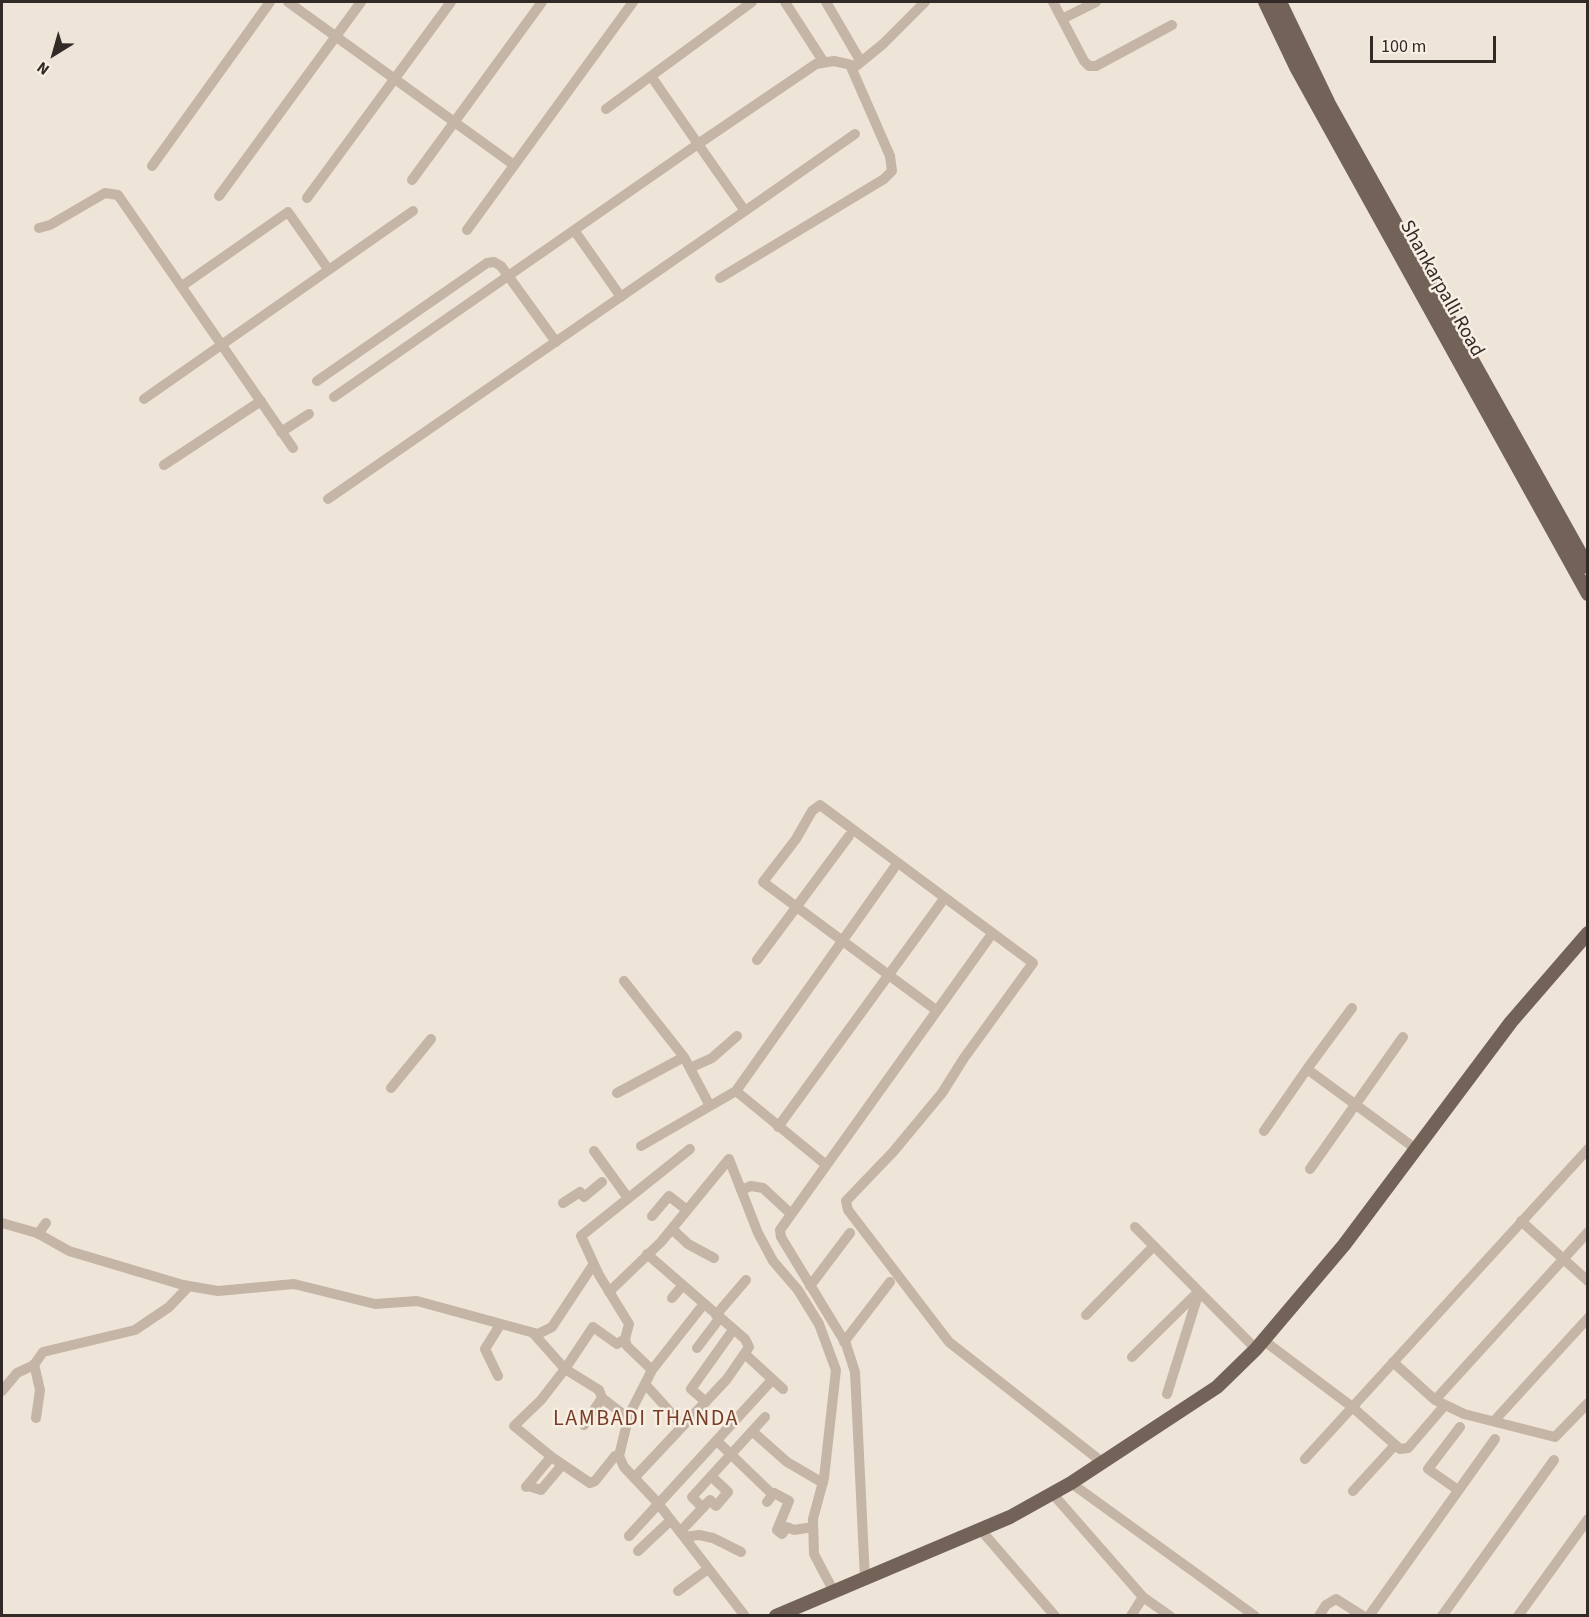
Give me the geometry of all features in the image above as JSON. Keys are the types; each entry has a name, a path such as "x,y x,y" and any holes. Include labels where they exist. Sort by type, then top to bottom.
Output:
{"main road":[{"name":"Shankarpalli Road","path":"1265,2 1302,77 1587,594"},
{"name":"Shankarpalli Road","path":"1280,2 1330,106 1587,567"},
{"path":"776,1616 1010,1517 1071,1483 1217,1387 1259,1345 1344,1245 1511,1022 1587,933"}],"street":[{"path":"152,166 270,2"},
{"path":"288,2 514,165"},
{"path":"219,196 361,2"},
{"path":"307,198 451,2"},
{"path":"412,180 542,2"},
{"path":"467,230 633,2"},
{"path":"606,109 752,2"},
{"path":"785,2 824,61"},
{"path":"720,278 884,179 892,171 890,156 856,64 826,2"},
{"path":"334,397 816,64 834,61 856,64 925,2"},
{"path":"1053,2 1084,61 1089,66 1096,66 1172,25"},
{"path":"1062,19 1096,2"},
{"path":"651,76 745,211"},
{"path":"328,499 855,134"},
{"path":"39,228 50,225 105,193 118,195 293,448"},
{"path":"144,399 413,211"},
{"path":"182,286 288,212 328,269"},
{"path":"574,230 621,297"},
{"path":"316,381 487,263 497,263 556,342"},
{"path":"164,465 261,401"},
{"path":"281,432 309,414"},
{"path":"936,1010 763,882 796,839 812,812 820,805 1033,963 964,1058 942,1093 894,1152 846,1201 848,1210 949,1342 1102,1462"},
{"path":"757,960 849,836"},
{"path":"641,1146 736,1091 894,868"},
{"path":"778,1126 941,903"},
{"path":"865,1579 855,1372 844,1342 782,1238 780,1230 825,1164 989,938"},
{"path":"624,981 684,1058 710,1106"},
{"path":"1264,1131 1352,1008"},
{"path":"690,1068 712,1058 737,1036"},
{"path":"1310,1169 1402,1037"},
{"path":"391,1088 431,1039"},
{"path":"617,1093 684,1058"},
{"path":"1307,1069 1416,1149"},
{"path":"736,1091 825,1164"},
{"path":"652,1370 627,1346 625,1339 629,1323 593,1265 581,1236 690,1149"},
{"path":"1305,1459 1587,1149"},
{"path":"594,1151 628,1198"},
{"path":"609,1292 672,1229 729,1159 773,1262 798,1290 819,1324 836,1370 823,1483 813,1527 814,1554 834,1592"},
{"path":"563,1203 580,1192 584,1197 602,1182"},
{"path":"741,1191 751,1186 763,1188 790,1213"},
{"path":"651,1216 669,1196 687,1210"},
{"path":"1521,1221 1587,1281"},
{"path":"2,1223 38,1234 69,1251 189,1286 218,1291 294,1284 375,1304 417,1301 533,1333 546,1332 552,1327 593,1265"},
{"path":"38,1234 46,1223"},
{"path":"1135,1227 1198,1292 1259,1345 1351,1406 1395,1445 1404,1450 1408,1448 1440,1403 1587,1232"},
{"path":"672,1229 688,1244 714,1258"},
{"path":"810,1286 850,1233"},
{"path":"1086,1315 1154,1246"},
{"path":"634,1478 706,1402 746,1355 748,1343 647,1254"},
{"path":"697,1348 717,1317 746,1280"},
{"path":"844,1342 890,1282"},
{"path":"672,1298 683,1285"},
{"path":"2,1390 17,1373 34,1364 43,1352 135,1330 169,1307 189,1286"},
{"path":"1132,1357 1198,1292"},
{"path":"1167,1394 1198,1292"},
{"path":"704,1305 652,1370 628,1418 619,1456 634,1478 658,1503 745,1616"},
{"path":"1494,1421 1587,1318"},
{"path":"691,1320 707,1334"},
{"path":"498,1376 485,1349 501,1325"},
{"path":"619,1456 615,1456 595,1481 590,1483 551,1457 514,1426 541,1400 593,1327 617,1344 625,1339"},
{"path":"706,1402 692,1389 733,1330"},
{"path":"533,1333 565,1369 599,1390 602,1398 628,1418"},
{"path":"746,1355 783,1389"},
{"path":"1393,1362 1440,1403 1464,1414 1555,1437 1587,1403"},
{"path":"34,1364 40,1390 36,1418"},
{"path":"629,1536 772,1380"},
{"path":"645,1384 682,1426"},
{"path":"584,1425 602,1398"},
{"path":"703,1508 692,1497 765,1417"},
{"path":"1458,1490 1425,1466 1461,1427"},
{"path":"752,1431 787,1462 823,1483"},
{"path":"1369,1616 1495,1439"},
{"path":"717,1441 769,1498 774,1493 789,1501 777,1530 782,1534 787,1527 794,1530 813,1527"},
{"path":"1353,1491 1395,1445"},
{"path":"551,1457 527,1486 541,1490 562,1465"},
{"path":"1442,1616 1554,1460"},
{"path":"682,1534 710,1500 716,1506 728,1492 711,1476"},
{"path":"1071,1483 1255,1616"},
{"path":"1052,1493 1143,1597 1170,1616"},
{"path":"1518,1616 1587,1519"},
{"path":"639,1551 671,1520"},
{"path":"980,1529 1055,1616"},
{"path":"682,1534 713,1538 741,1552"},
{"path":"678,1591 708,1569"},
{"path":"1131,1616 1143,1597"},
{"path":"1319,1616 1326,1605 1336,1599 1363,1616"}],"district":[{"name":"LAMBADI THANDA","path":"646,1420"}]}
